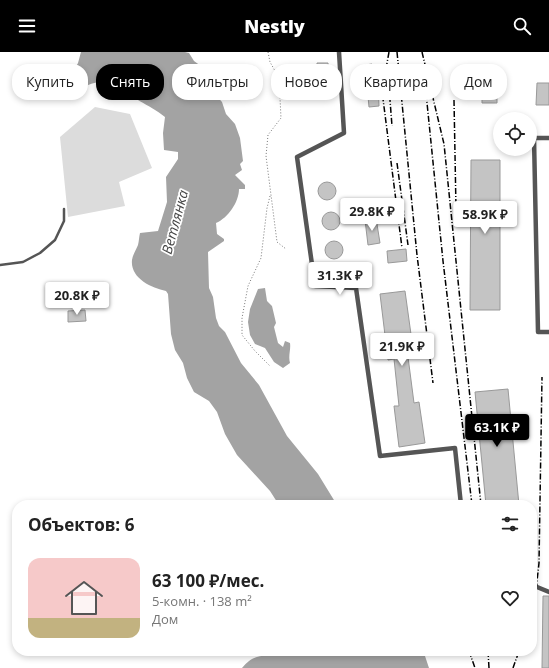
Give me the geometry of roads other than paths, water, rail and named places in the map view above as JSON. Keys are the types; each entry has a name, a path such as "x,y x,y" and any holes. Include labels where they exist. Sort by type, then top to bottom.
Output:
{"street":[{"path":"339,52 344,133 297,157 314,286 356,288 380,456 455,448 460,500"},
{"path":"549,138 534,138 538,332 549,332"},
{"path":"537,587 549,592"}],"lane":[{"path":"0,265 23,262 40,253 55,240 64,221 64,209"}],"water":[{"name":"Ветлянка","path":"81,52 189,53 194,61 198,64 172,64 172,100 220,100 226,114 235,124 240,138 243,161 240,164 242,170 235,175 245,185 245,189 239,189 239,194 232,209 225,217 216,223 217,234 224,239 224,241 208,252 209,288 213,297 216,318 219,326 225,332 241,363 259,385 287,436 318,474 334,500 276,500 270,491 237,455 225,434 217,412 209,401 194,392 187,378 183,363 175,350 171,334 168,294 166,291 148,285 134,272 132,258 138,245 140,233 158,231 167,202 166,177 178,159 178,152 164,150 163,133 165,117 138,100 164,100 164,64 96,64 96,83 88,86 88,64 77,64"},
{"path":"265,288 267,301 272,306 276,323 274,327 278,343 283,347 285,341 290,343 290,363 283,368 274,362 265,348 255,344 250,335 248,322 250,309 258,289"},
{"path":"425,656 429,668 242,668 256,657"}],"railway":[{"path":"389,52 382,91 402,248"},
{"path":"397,52 417,255 433,383"},
{"path":"422,52 444,144 480,500"},
{"path":"390,100 392,126"},
{"path":"427,100 443,261 471,500"},
{"path":"454,100 456,209"},
{"path":"397,163 408,245"},
{"path":"537,581 539,563 542,377"},
{"path":"471,656 475,668"},
{"path":"488,656 489,668"},
{"path":"513,668 517,656"}]}
